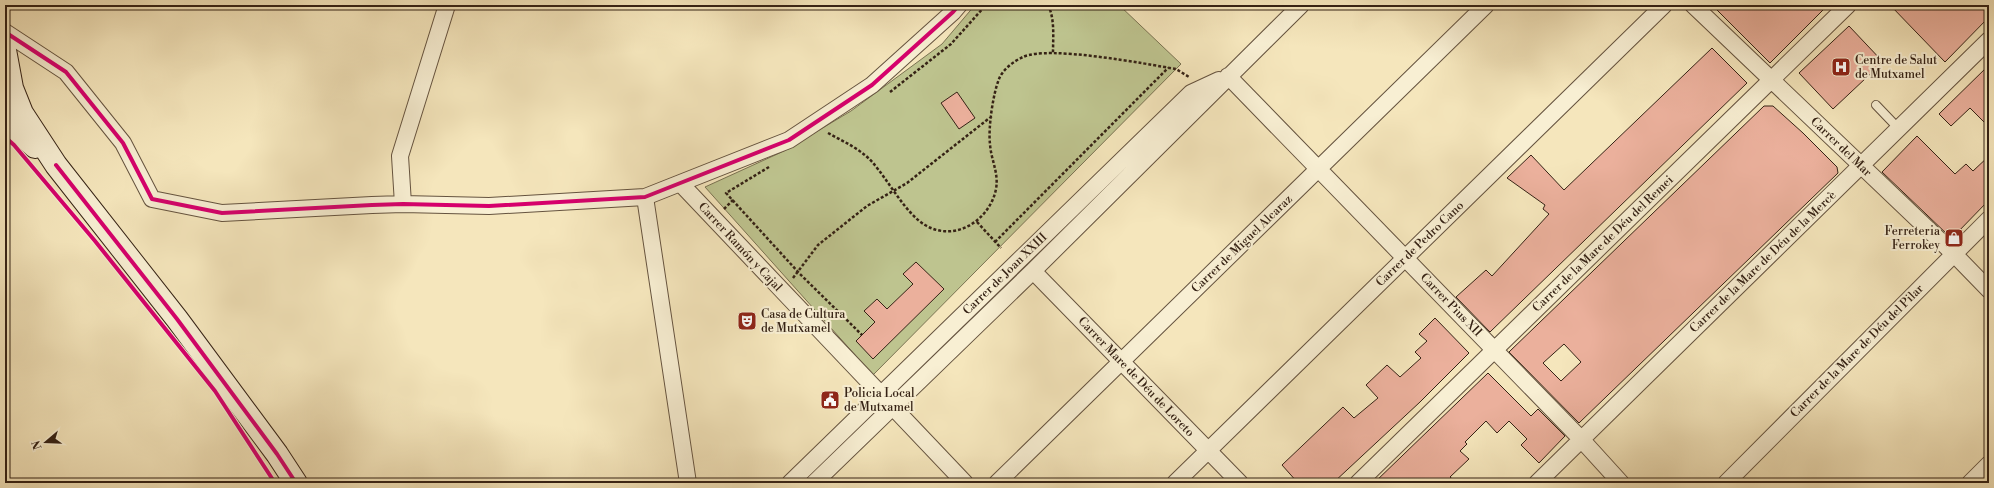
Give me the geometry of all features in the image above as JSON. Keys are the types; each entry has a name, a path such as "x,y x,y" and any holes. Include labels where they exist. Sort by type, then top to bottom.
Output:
{"street":[{"path":"403,204 400,156 447,5"},
{"path":"5,32 66,72 123,143 152,199 222,214 403,204 489,206 645,197 789,140 872,85 959,5"},
{"name":"Carrer de Joan XXIII","path":"814,483 1033,271 1301,5"},
{"name":"Carrer de Miguel Alcaraz","path":"997,483 1486,5"},
{"name":"Carrer de Pedro Cano","path":"1175,483 1664,5"},
{"name":"Carrer del Mar","path":"1693,5 1954,254 1989,290"},
{"name":"Carrer de la Mare de Déu del Remei","path":"1358,483 1848,5"},
{"path":"5,39 5,51 12,88 22,113 56,165 177,319 277,454 296,483"},
{"name":"Carrer de la Mare de Déu de la Mercè","path":"1536,483 1989,40"},
{"name":"Carrer de Joan XXIII","path":"790,483 1191,93 1228,76"},
{"name":"Carrer Pius XII","path":"1228,76 1581,439 1621,483"},
{"path":"5,120 56,165"},
{"name":"Carrer Ramón y Cajal","path":"681,184 965,483"},
{"path":"645,197 688,483"},
{"name":"Carrer de la Mare de Déu del Pilar","path":"1726,483 1989,219"},
{"name":"Carrer Mare de Déu de Loreto","path":"1033,271 1240,483"},
{"path":"1970,483 1989,464"}],"lane":[{"path":"1876,105 1899,129"}],"path":[{"path":"889,93 951,44 986,5"},
{"path":"1048,5 1053,29 1053,53"},
{"path":"832,131 827,133 862,152 913,214 926,225 943,231 958,231 977,222 987,210 996,190 996,168 989,142 992,116 1000,77 1010,64 1025,56 1053,53 1169,67 995,242"},
{"path":"789,281 799,273 818,245 867,206 895,191 992,116"},
{"path":"772,165 726,193 799,273 862,335"},
{"path":"977,222 1001,248"}],"green space":[{"path":"975,5 1119,5 1181,64 873,375 705,187 784,151 851,111 942,44"}],"building":[{"path":"1712,5 1828,5 1770,63"},
{"path":"1890,5 1989,5 1989,17 1945,62"},
{"name":"Centre de Salut de Mutxamel","path":"1849,26 1883,62 1833,109 1799,73"},
{"path":"1712,48 1747,83 1490,332 1456,297 1486,270 1492,276 1549,214 1543,209 1545,205 1507,178 1531,155 1564,190"},
{"path":"1989,65 1989,127 1970,108 1951,126 1939,114"},
{"path":"957,92 975,118 959,129 941,103"},
{"path":"1764,106 1773,106 1837,167 1838,173 1579,423 1509,352","holes":["1564,344 1581,362 1561,381 1543,363"]},
{"path":"1917,136 1955,174 1966,164 1973,171 1989,156 1989,200 1954,236 1949,236 1882,172"},
{"path":"916,262 944,289 873,359 856,341 875,322 864,311 877,299 887,309 913,284 903,274"},
{"path":"1435,318 1469,353 1420,402 1333,483 1298,483 1282,465 1343,407 1354,418 1378,398 1366,385 1387,365 1400,377 1421,358 1415,352 1427,341 1419,334"},
{"path":"1488,373 1531,416 1538,409 1565,436 1539,463 1521,445 1527,439 1509,421 1497,433 1486,421 1465,442 1467,444 1460,451 1469,459 1450,477 1457,483 1374,483"}],"cycle path":[{"path":"5,32 66,72 123,143 152,199 222,213 403,204 489,206 645,197 789,140 872,85 959,5"},
{"path":"5,137 14,145 95,241 215,391 275,483"},
{"path":"56,165 177,319 277,454 296,483"}],"place":[{"name":"Centre de Salut de Mutxamel","path":"1841,67"},
{"name":"Ferreteria Ferrokey","path":"1954,238"},
{"name":"Casa de Cultura de Mutxamel","path":"747,321"},
{"name":"Policia Local de Mutxamel","path":"830,400"}]}
